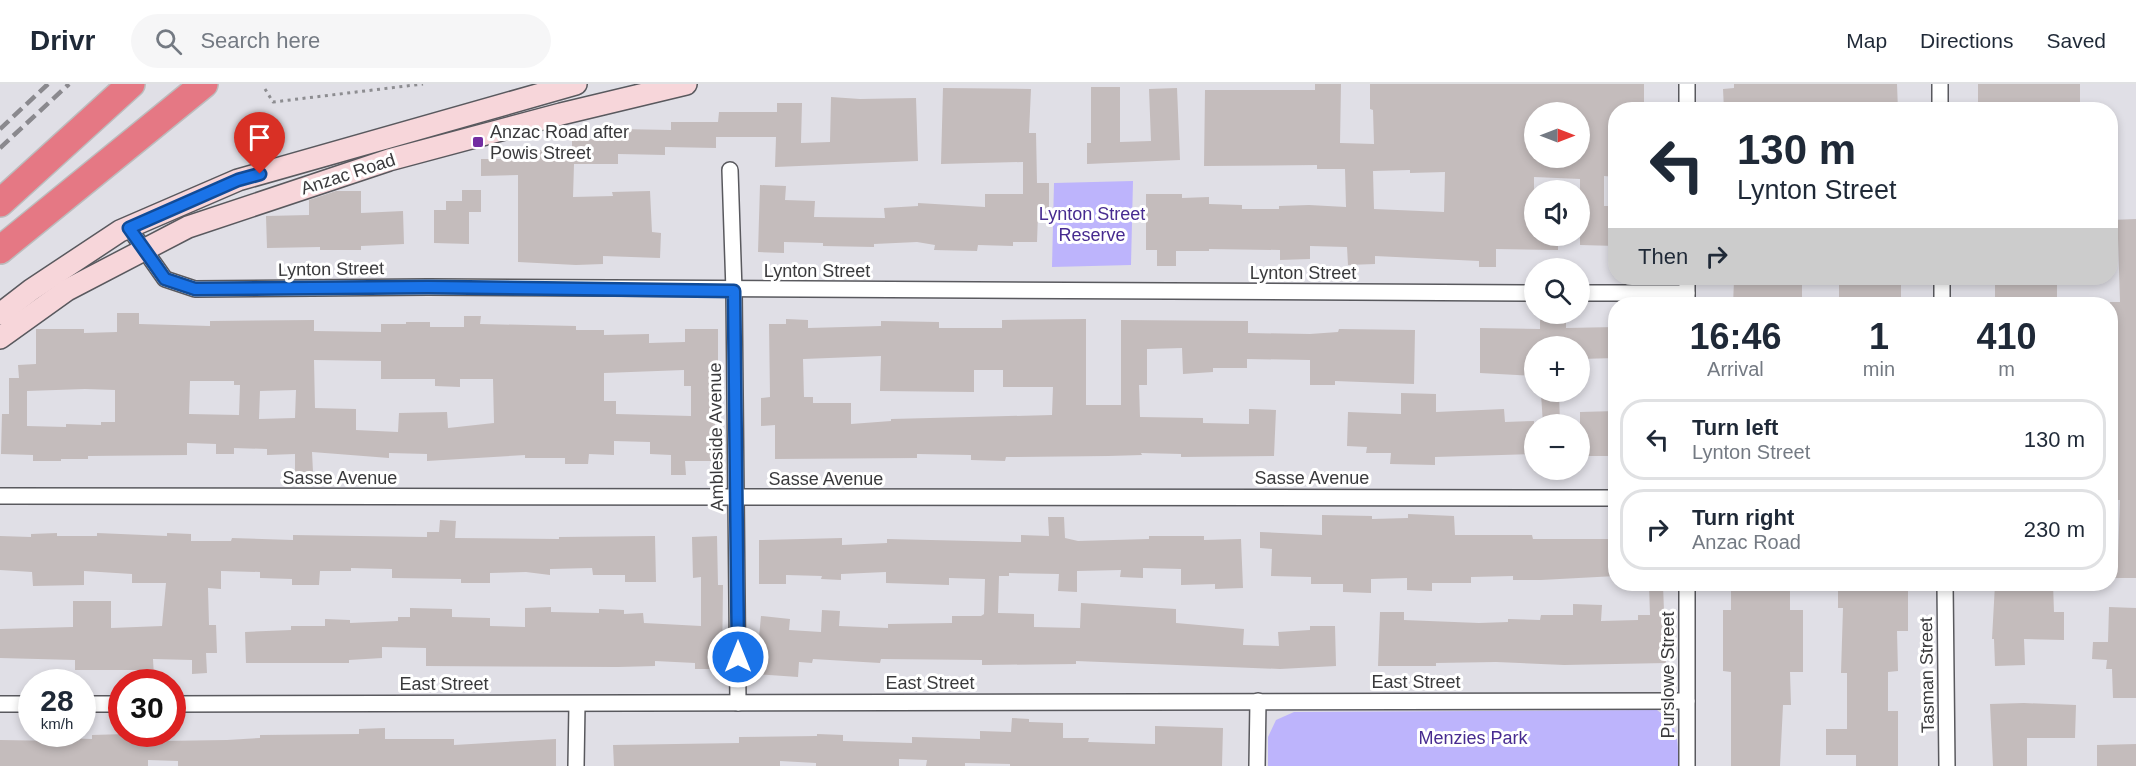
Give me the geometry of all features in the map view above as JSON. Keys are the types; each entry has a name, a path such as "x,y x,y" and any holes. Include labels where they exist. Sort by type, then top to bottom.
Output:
{"highway":[{"path":"0,203 131,84"},
{"path":"0,250 204,84"}],"main road":[{"name":"Anzac Road","path":"0,314 31,290 129,228 238,180 576,84"},
{"name":"Anzac Road","path":"0,338 67,290 188,227 389,160 687,84"}],"street":[{"path":"1687,84 1687,102"},
{"path":"1940,84 1940,102"},
{"name":"Ambleside Avenue","path":"730,170 734,291 738,703"},
{"name":"Lynton Street","path":"129,228 165,279 195,289 440,287 734,291 1524,293"},
{"path":"1590,293 1687,292"},
{"name":"Sasse Avenue","path":"0,496 1608,498"},
{"name":"Purslowe Street","path":"1687,591 1687,766"},
{"name":"Tasman Street","path":"1945,591 1947,766"},
{"path":"1257,701 1257,766"},
{"name":"East Street","path":"186,704 1687,701"},
{"path":"0,704 18,704"},
{"path":"576,766 577,704"}],"path":[{"path":"265,89 273,102 423,84"}],"green space":[{"name":"Lynton Street Reserve","path":"1133,181 1131,265 1052,267 1054,183"},
{"name":"Menzies Park","path":"1657,710 1674,728 1678,766 1268,766 1268,737 1276,720 1294,712"}],"building":[{"path":"1315,84 1341,84 1340,143 1374,144 1370,84 1644,84 1644,102 1608,102 1608,176 1604,176 1604,206 1608,206 1608,246 1590,245 1590,180 1534,177 1534,180 1524,180 1524,246 1558,246 1558,250 1496,249 1496,267 1479,267 1479,261 1375,256 1375,264 1348,265 1347,247 1310,246 1310,259 1280,260 1280,250 1209,249 1209,251 1176,251 1176,266 1157,266 1157,250 1146,250 1146,194 1182,194 1182,198 1209,197 1209,204 1242,205 1242,209 1279,209 1279,206 1309,205 1346,207 1345,169 1317,169 1317,165 1204,166 1205,90 1315,90","holes":["1373,171 1445,172 1444,212 1374,209"]},
{"path":"1734,84 1897,84 1898,102 1724,102 1723,89 1734,88"},
{"path":"1978,84 2080,84 2080,102 1978,102"},
{"path":"1091,87 1120,87 1120,142 1151,141 1149,89 1177,88 1180,160 1087,164 1087,143 1091,143"},
{"path":"943,88 1031,89 1029,133 1036,133 1037,183 1049,183 1049,214 1038,214 1037,242 1013,242 1013,246 978,245 977,251 934,250 935,245 917,242 874,244 874,247 823,246 823,243 784,242 784,253 758,252 760,185 786,186 785,200 815,201 814,217 885,218 884,208 918,206 918,203 985,207 985,194 1023,194 1023,162 941,164"},
{"path":"831,97 916,98 918,161 775,167 776,137 716,137 716,148 665,147 665,155 618,154 618,164 574,164 573,197 613,196 612,192 650,191 652,232 661,233 660,258 603,256 603,264 576,265 518,262 518,175 481,176 481,159 523,159 523,150 572,150 572,139 620,139 620,129 671,130 671,122 718,122 719,112 777,112 777,103 802,103 801,143 830,142"},
{"path":"462,190 481,190 481,212 469,212 469,244 434,243 434,210 446,210 446,201 462,201"},
{"path":"336,191 361,191 361,213 403,211 404,244 361,246 361,250 320,250 320,247 267,248 266,216 309,215 309,200"},
{"path":"2136,219 2136,578 2118,578 2120,500 2118,500 2118,302 2120,302 2118,220"},
{"path":"1734,285 1802,285 1802,297 1733,297"},
{"path":"1839,285 1901,285 1901,297 1839,297"},
{"path":"1995,285 2057,285 2057,297 1995,297"},
{"path":"117,313 139,313 139,324 210,326 210,321 314,320 314,331 381,332 381,324 406,324 406,322 430,322 430,327 464,327 464,316 481,316 480,324 576,326 576,330 604,330 604,335 649,334 649,343 685,342 685,329 718,329 718,392 714,392 716,461 685,461 686,475 671,475 671,455 650,454 650,442 614,441 614,455 589,454 588,464 565,464 565,458 525,458 525,455 427,461 427,454 389,453 389,458 312,452 313,472 295,472 295,454 267,455 267,449 234,448 234,454 216,454 216,444 187,443 187,455 88,456 88,459 61,459 61,461 33,461 33,455 1,454 2,414 9,414 9,378 19,378 18,365 36,364 36,329 84,329 84,333 117,332","holes":["314,360 381,361 381,379 435,379 435,386 460,387 460,379 493,379 494,423 448,428 447,412 399,413 398,432 356,430 356,409 315,408","684,370 684,386 691,386 691,416 616,414 616,401 604,401 604,373","190,381 234,381 234,385 240,385 239,415 189,414","115,390 115,422 101,422 101,425 66,424 66,427 27,426 27,391","296,390 295,418 259,419 260,391"]},
{"path":"786,319 808,320 808,328 881,326 881,321 939,322 939,328 1002,328 1002,320 1086,319 1086,405 1121,405 1121,320 1248,321 1248,333 1310,334 1338,332 1339,329 1415,330 1414,384 1335,381 1335,385 1310,385 1310,360 1247,359 1247,368 1213,368 1213,372 1183,374 1182,348 1147,349 1147,385 1139,385 1140,417 1203,418 1203,423 1249,424 1249,409 1276,410 1274,456 1181,457 1181,454 1141,453 1142,455 1006,457 1005,461 971,460 971,455 917,454 917,458 775,459 775,425 761,426 761,398 770,397 769,324 786,324","holes":["881,356 880,391 974,392 974,370 1003,370 1003,387 1053,387 1052,415 891,419 891,421 851,424 851,403 813,403 813,397 804,397 803,359"]},
{"path":"1540,324 1566,324 1566,328 1608,327 1608,358 1590,359 1590,336 1524,336 1524,375 1480,373 1480,328 1540,329"},
{"path":"1401,393 1436,394 1436,412 1504,409 1505,422 1524,421 1524,454 1435,457 1435,465 1390,464 1391,453 1366,453 1367,447 1347,446 1348,412 1401,414"},
{"path":"1542,402 1559,402 1560,414 1542,414"},
{"path":"1608,411 1608,456 1590,456 1590,414 1580,414 1580,412"},
{"path":"1408,514 1454,516 1455,535 1532,535 1533,539 1608,539 1608,576 1541,580 1513,580 1513,576 1471,577 1471,583 1432,583 1432,591 1407,590 1407,578 1371,579 1371,593 1343,592 1343,584 1311,584 1311,577 1271,576 1272,549 1260,548 1260,532 1322,535 1322,515 1372,516 1372,519 1408,518"},
{"path":"1048,517 1064,517 1065,538 1078,541 1149,539 1149,536 1204,536 1204,540 1241,539 1243,588 1215,589 1215,584 1181,585 1181,569 1143,568 1143,578 1120,577 1121,570 1077,571 1077,592 1058,591 1059,574 1009,573 1009,576 999,576 998,613 1034,614 1034,627 1080,628 1081,603 1176,609 1176,623 1244,629 1243,645 1279,646 1278,632 1310,630 1310,626 1335,626 1336,666 1280,669 1076,661 1076,664 982,665 982,660 881,659 880,663 813,659 812,663 799,662 798,677 753,674 756,637 759,637 761,616 790,619 789,630 821,632 822,610 840,611 839,626 888,628 888,624 952,623 952,616 981,616 984,614 985,579 949,578 949,585 886,583 886,572 841,574 841,580 821,579 822,576 786,575 786,584 759,584 759,540 842,538 842,545 887,543 887,539 1021,542 1021,535 1049,536"},
{"path":"440,520 456,521 455,538 559,539 559,537 655,536 656,582 625,582 625,575 593,575 592,568 550,569 550,575 526,572 490,573 490,583 461,583 461,579 392,578 392,569 351,568 351,571 320,571 319,585 292,585 292,579 260,578 260,572 221,571 221,589 208,588 209,625 216,625 217,653 206,653 207,673 192,674 192,660 153,659 154,669 96,670 75,669 75,660 0,658 0,629 73,627 73,601 111,601 111,628 162,626 166,583 132,583 132,574 84,571 84,585 33,586 32,572 0,570 0,536 31,537 31,534 57,533 57,536 97,536 97,533 167,536 167,533 191,534 191,541 231,541 232,538 293,540 293,535 427,537 427,532 439,532"},
{"path":"717,536 718,585 723,585 722,669 695,669 695,663 655,661 655,666 618,667 426,666 426,648 382,647 382,658 349,660 349,663 246,663 245,632 291,630 291,626 325,626 325,619 350,620 350,623 398,621 398,617 410,617 410,608 452,609 452,617 490,618 490,626 525,627 525,608 551,607 551,612 599,613 599,609 624,610 624,614 643,613 644,623 701,626 701,577 693,578 692,537"},
{"path":"1649,591 1663,591 1666,663 1564,665 1496,662 1436,663 1436,666 1378,666 1380,612 1404,612 1404,620 1508,622 1508,619 1540,620 1541,615 1573,615 1573,604 1602,605 1601,621 1638,620 1638,615 1650,615"},
{"path":"1731,591 1790,591 1790,610 1803,610 1803,672 1790,672 1791,705 1783,705 1780,766 1731,766 1731,672 1723,671 1723,610 1731,610"},
{"path":"1838,591 1908,591 1908,631 1897,631 1898,671 1888,672 1888,711 1898,711 1898,766 1856,766 1856,755 1826,755 1826,729 1847,729 1847,673 1841,673 1843,608 1838,608"},
{"path":"1995,591 2053,591 2054,612 2064,612 2064,640 2024,639 2025,665 1995,666 1994,639 1992,639"},
{"path":"2109,607 2136,608 2136,698 2113,698 2112,669 2106,669 2107,660 2092,659 2093,642 2108,642"},
{"path":"1990,704 2076,705 2075,738 2027,738 2027,766 1993,766"},
{"path":"1012,718 1029,719 1029,722 1063,723 1063,738 1089,738 1088,742 1155,744 1155,726 1223,728 1222,766 1010,766 1010,764 965,763 965,766 926,766 927,760 899,759 899,766 816,766 816,763 780,761 780,766 614,766 613,745 739,743 739,737 817,736 817,734 843,735 843,741 912,743 912,737 980,739 980,731 1011,732"},
{"path":"385,728 385,739 454,739 454,745 556,739 556,766 178,766 178,761 148,760 148,766 0,766 0,740 18,740 18,747 96,747 96,735 108,735 108,747 186,747 186,741 260,738 260,735 359,734 359,729"},
{"path":"2136,744 2136,766 2097,766 2097,745"}],"railway":[{"path":"0,129 48,84"},
{"path":"0,148 69,84"}],"place":[{"name":"Anzac Road after Powis Street","path":"478,142"}],"route":[{"path":"260,174 238,180 129,228 165,279 174,284 195,289 428,287 734,291 738,657"}]}
